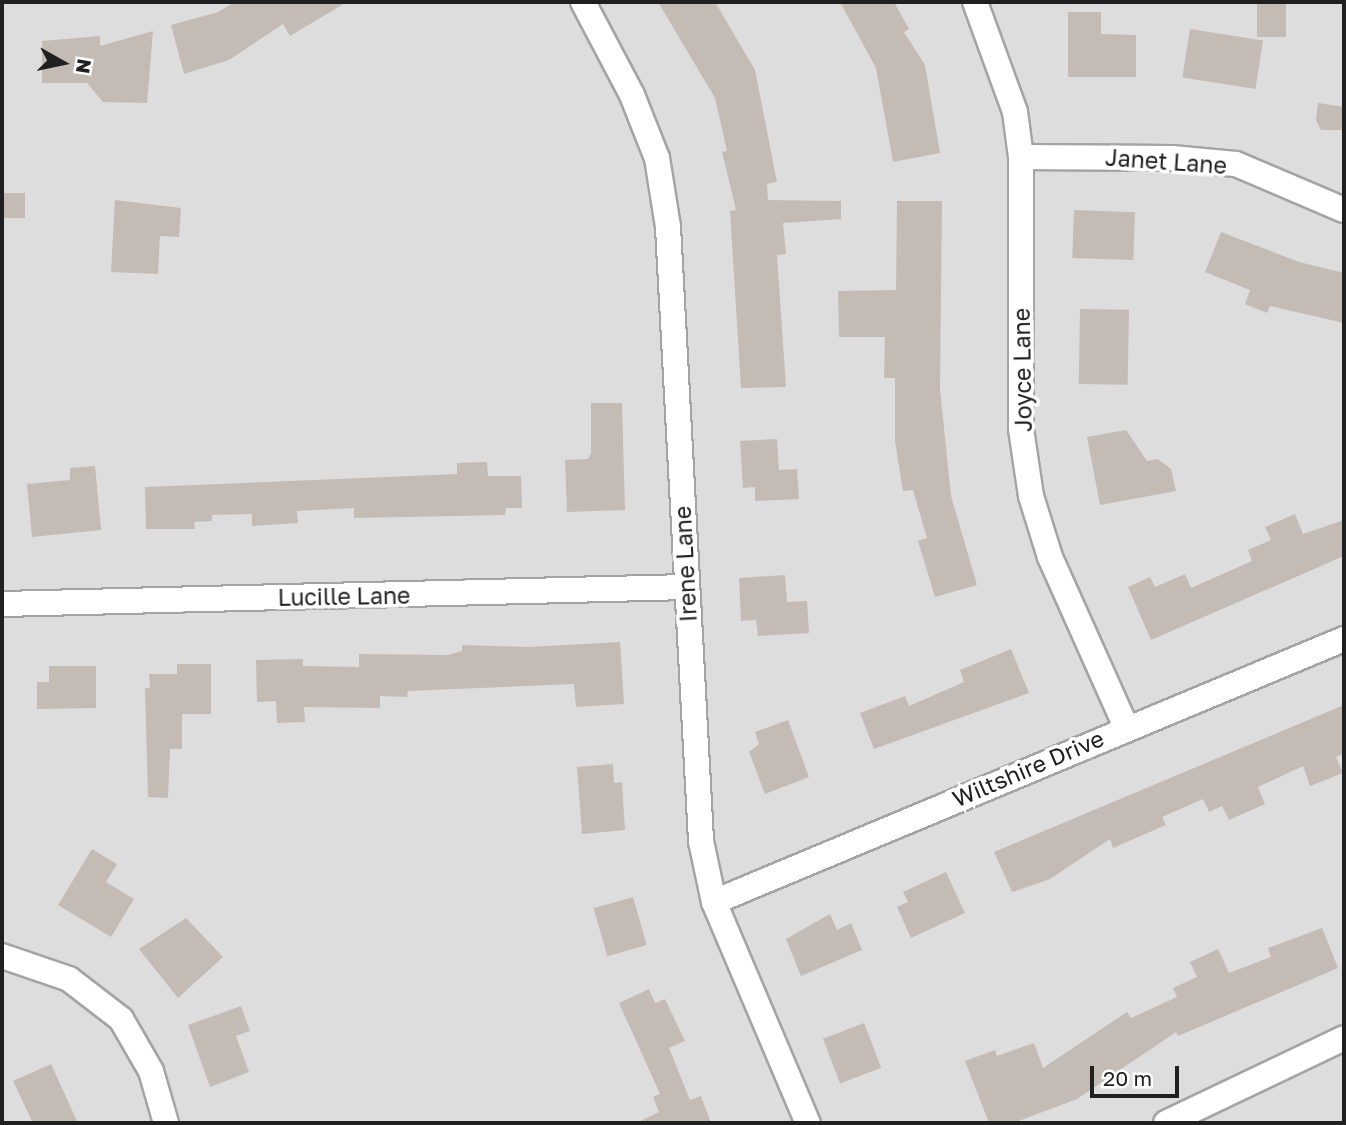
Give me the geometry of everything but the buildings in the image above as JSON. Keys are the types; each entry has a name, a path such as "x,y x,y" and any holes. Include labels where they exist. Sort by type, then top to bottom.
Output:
{"street":[{"name":"Irene Lane","path":"583,2 632,95 657,158 668,227 701,841 714,902 808,1123"},
{"name":"Joyce Lane","path":"975,2 1015,112 1021,157 1020,429 1031,496 1050,557 1125,727"},
{"name":"Janet Lane","path":"1021,157 1172,158 1236,164 1344,210"},
{"name":"Lucille Lane","path":"2,604 687,587"},
{"name":"Wiltshire Drive","path":"714,902 1125,727 1344,639"},
{"path":"2,956 69,979 121,1019 151,1071 166,1123"},
{"path":"1166,1123 1213,1112 1344,1038"}],"shaded area":[{"path":"2,2 1344,2 1344,1123 2,1123"}]}
